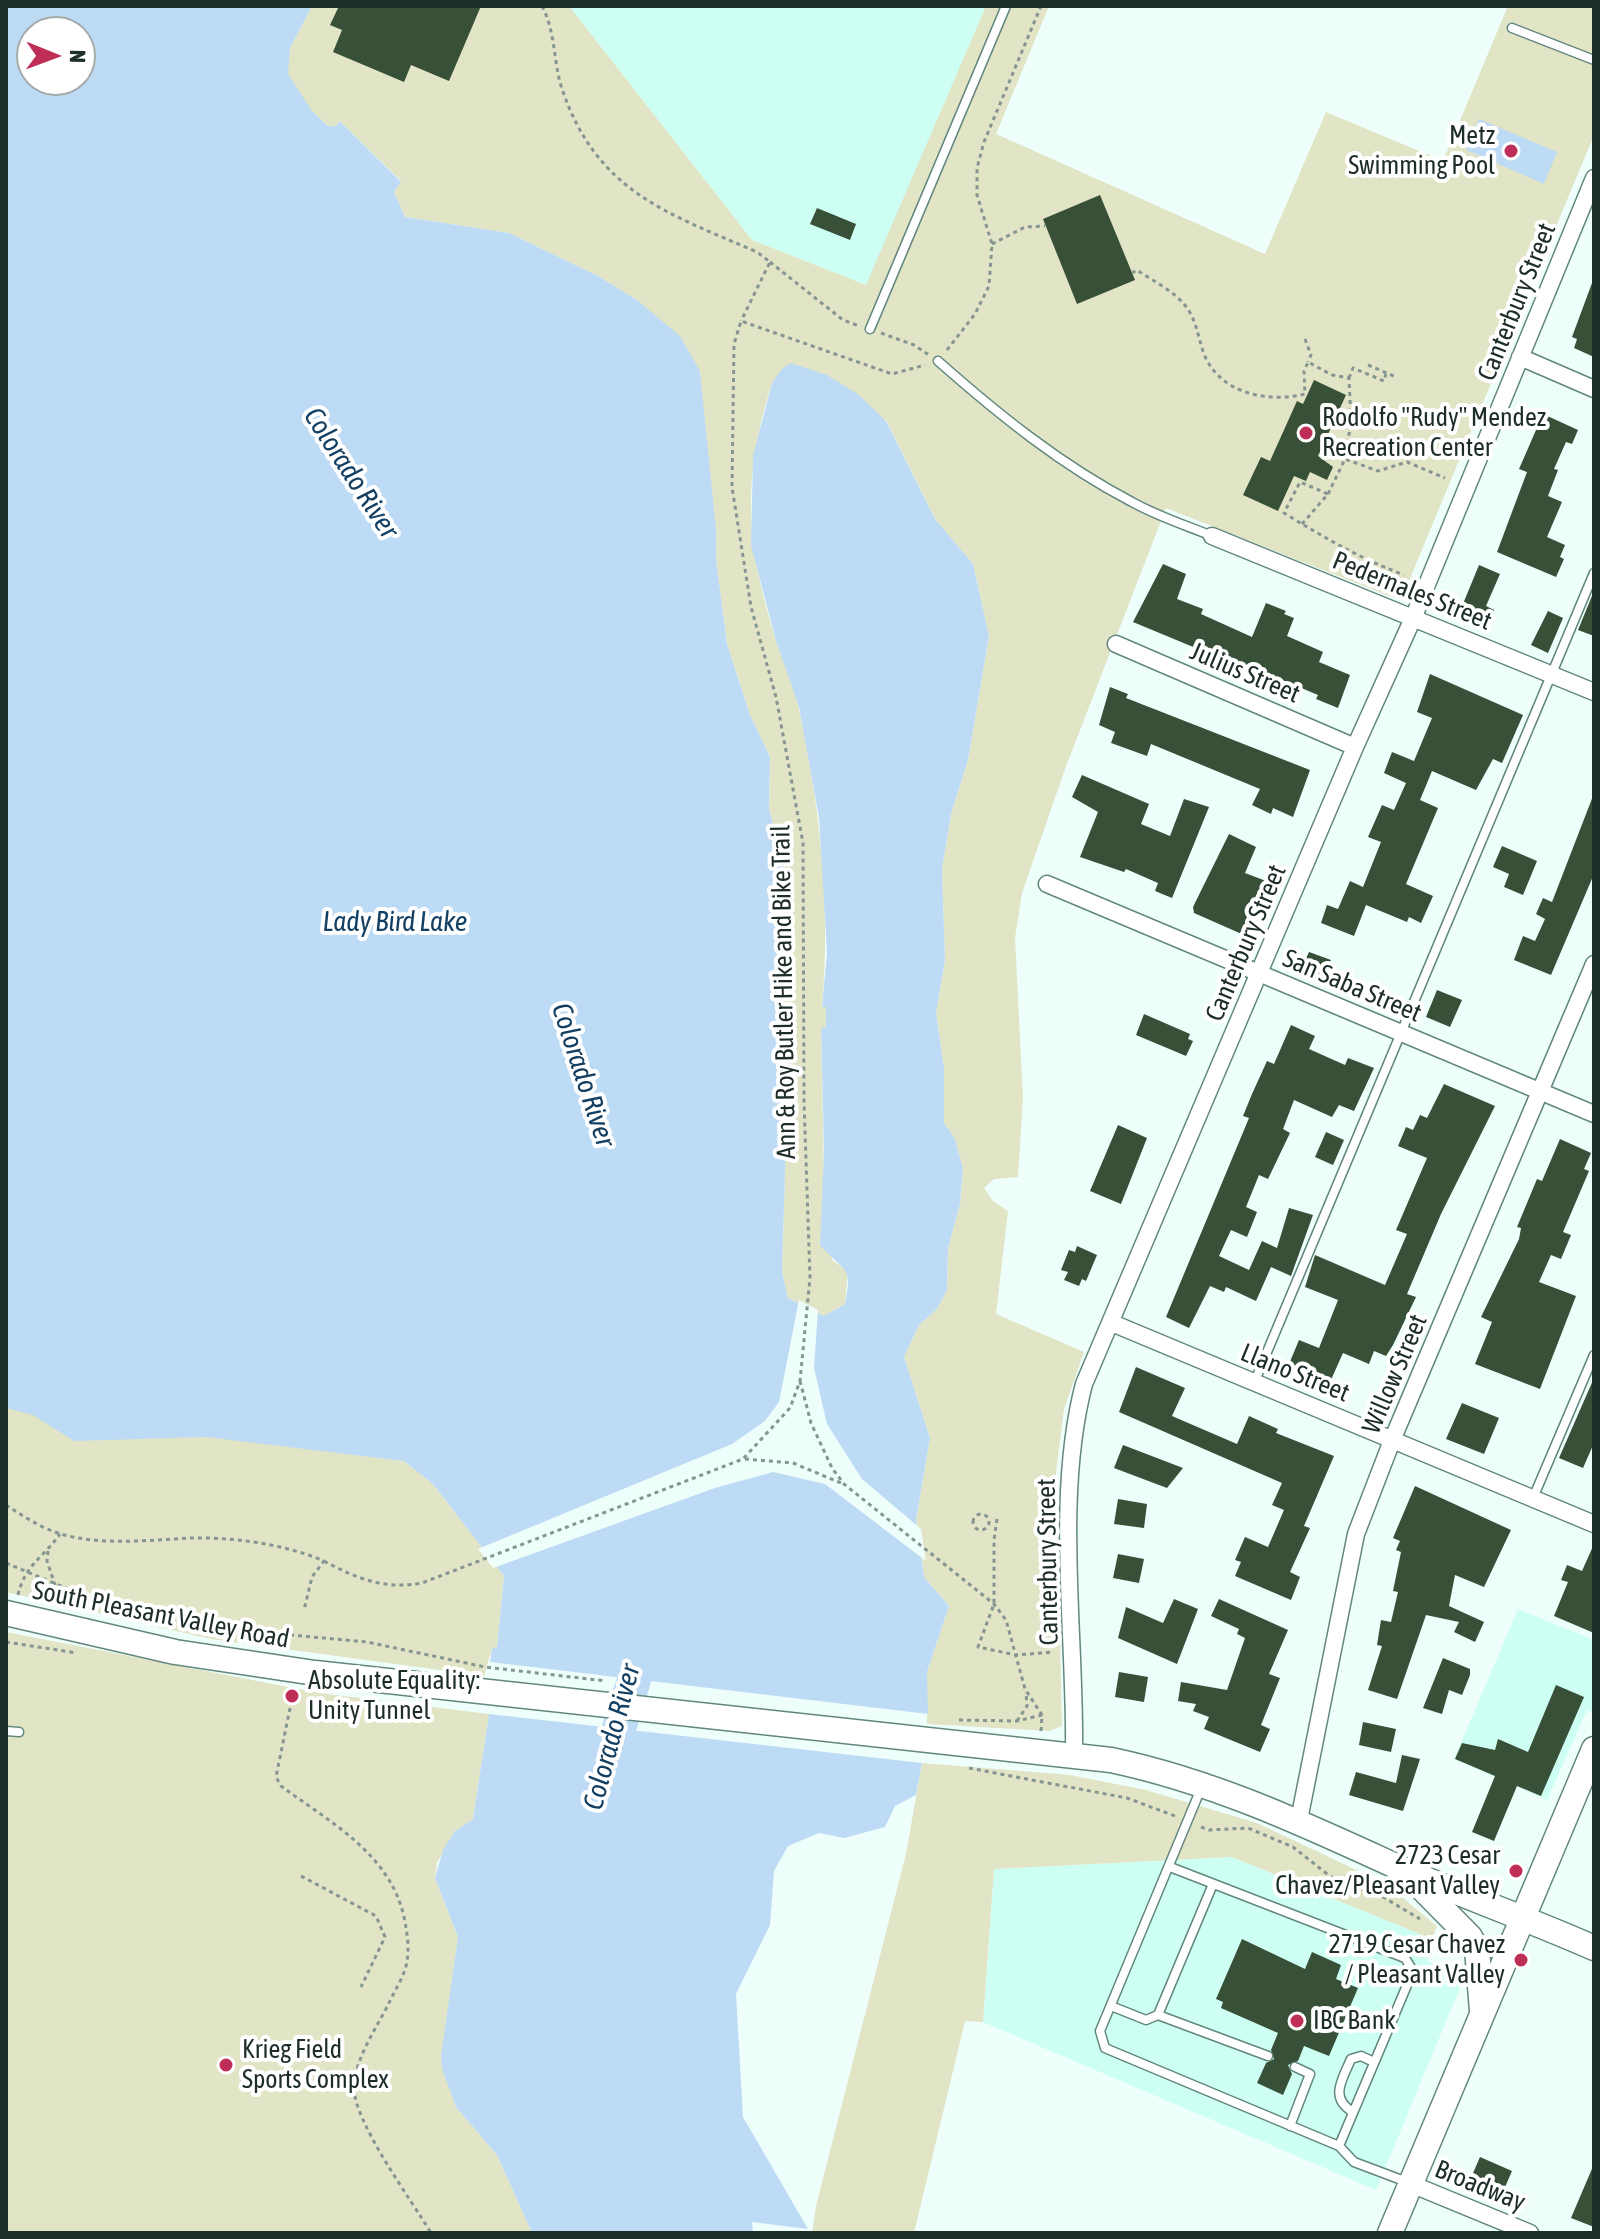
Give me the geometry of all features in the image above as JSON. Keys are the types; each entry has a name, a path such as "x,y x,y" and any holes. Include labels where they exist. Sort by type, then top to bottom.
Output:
{"main road":[{"name":"South Pleasant Valley Road","path":"12,1603 175,1652 315,1673 1074,1754 1203,1783 1299,1820 1405,1870 1594,1948"},
{"path":"1390,2233 1594,1749"},
{"path":"1405,1870 1470,1937 1477,1949 1482,2015"}],"street":[{"name":"Canterbury Street","path":"1074,1754 1073,1438 1084,1384 1355,747 1414,616 1594,178"},
{"path":"1520,357 1594,389"},
{"name":"Pedernales Street","path":"1212,536 1594,692"},
{"name":"Julius Street","path":"1116,644 1355,747"},
{"name":"San Saba Street","path":"1047,884 1594,1114"},
{"name":"Willow Street","path":"1299,1820 1353,1548 1393,1438 1594,964"},
{"name":"Llano Street","path":"1112,1323 1594,1524"},
{"name":"Broadway","path":"1411,2184 1530,2233"}],"lane":[{"path":"870,329 1006,6"},
{"path":"1512,28 1594,60"},
{"path":"938,361 1001,416 1086,475 1133,503 1212,536"},
{"path":"1254,1383 1594,573"},
{"path":"1533,1498 1594,1355"},
{"path":"6,1731 19,1732"},
{"path":"1203,1783 1100,2031 1105,2048 1339,2146 1354,2162 1411,2184"},
{"path":"1170,1867 1405,1958 1412,1964 1413,1971 1339,2146"},
{"path":"1158,2015 1213,1884"},
{"path":"1111,2006 1146,2020 1158,2015 1268,2056"},
{"path":"1353,2112 1339,2102 1337,2094 1351,2059 1361,2056 1374,2062"},
{"path":"1290,2126 1310,2074 1295,2067"}],"path":[{"path":"542,6 550,25 568,105 583,134 606,166 653,207 757,252 843,320 914,345 938,361"},
{"path":"741,321 892,374 938,361 975,314 989,286 992,244 977,195 977,168 984,142 1041,6"},
{"path":"992,244 1025,227 1045,226"},
{"name":"Ann & Roy Butler Hike and Bike Trail","path":"743,1459 790,1408 800,1381 810,1278 804,1101 803,843 776,697 751,607 732,487 732,365 741,321 770,262"},
{"path":"1132,273 1137,270 1184,304 1193,317 1207,358 1237,389 1268,399 1305,394 1304,371 1311,355 1305,339"},
{"path":"1308,362 1332,375 1349,378"},
{"path":"1368,365 1396,377"},
{"path":"1302,524 1328,494 1345,459 1351,422 1349,378 1353,368 1384,381 1386,373"},
{"path":"1345,459 1378,471 1407,462 1445,478"},
{"path":"1328,494 1300,482 1284,513 1354,557 1404,575"},
{"name":"Ann & Roy Butler Hike and Bike Trail","path":"800,1381 811,1423 832,1468 844,1484 994,1604 1006,1620 1027,1706 1017,1721"},
{"name":"Ann & Roy Butler Hike and Bike Trail","path":"6,1505 60,1534 122,1542 195,1538 296,1549 354,1578 387,1585 422,1583 743,1459 793,1463 844,1484"},
{"path":"989,1525 983,1514 973,1521 978,1530 989,1525 996,1527"},
{"name":"Ann & Roy Butler Hike and Bike Trail","path":"997,1519 994,1604 978,1647 1016,1655 1058,1652"},
{"path":"12,1603 24,1572 48,1551 60,1534"},
{"path":"48,1551 47,1561 55,1585"},
{"path":"304,1610 312,1577 324,1561"},
{"path":"6,1563 55,1585 159,1623 367,1642 485,1667"},
{"name":"Ann & Roy Butler Hike and Bike Trail","path":"1025,1689 1042,1715"},
{"path":"290,1708 276,1777 281,1786 359,1844 381,1866 396,1890 403,1911 409,1946 404,1971 362,2059 354,2089 371,2137 431,2233"},
{"path":"956,1720 1017,1721 1042,1715 1040,1734"},
{"path":"962,1766 1127,1798 1209,1830 1232,1826 1248,1828 1293,1847 1331,1877 1383,1897 1421,1919"},
{"path":"301,1876 376,1916 385,1937 361,1987"}],"shaded area":[{"path":"312,6 569,6 752,240 866,285 986,6 1049,6 996,134 1265,254 1326,112 1443,161 1508,6 1594,6 1594,135 1404,593 1400,598 1389,596 1166,508 1065,769 1022,893 1015,938 1023,1098 1018,1177 994,1179 984,1188 993,1201 1008,1211 996,1314 1084,1352 1064,1409 1056,1472 1062,1726 1050,1731 927,1724 927,1672 949,1606 924,1577 916,1520 930,1438 904,1357 919,1325 937,1309 947,1290 948,1248 960,1204 963,1169 955,1139 944,1123 944,1068 936,1013 945,961 942,869 951,814 968,760 989,636 973,564 935,519 886,420 772,383 755,451 751,512 758,573 799,709 813,783 822,857 825,932 822,1006 826,1007 826,1028 821,1029 824,1177 832,1260 848,1271 845,1304 824,1316 788,1298 782,1272 787,1106 783,1047 786,874 769,809 770,757 750,715 727,644 716,559 700,371 637,300 598,276 509,233 405,217 394,192 401,181 340,121 336,126 328,126 312,111 287,74 290,48"},
{"path":"569,6 1018,6 907,301 752,240"},
{"path":"6,1392 152,1427 404,1461 433,1484 504,1576 497,1648 492,1648 484,1676 211,1639 6,1592"},
{"path":"1518,1609 1594,1640 1594,1713 1587,1710 1547,1800 1454,1759"},
{"name":"Krieg Field Sports Complex","path":"6,1632 319,1693 489,1714 473,1819 455,1831 437,1863 435,1878 458,1937 443,2045 456,2107 497,2155 532,2233 6,2233"},
{"path":"922,1763 1070,1775 1146,1790 1257,1823 1386,1884 1437,1926 1432,1939 1232,1857 994,1869 983,2022 965,2021 914,2233 812,2233 816,2206 906,1854"},
{"path":"1232,1857 1432,1939 1427,1960 1462,1983 1376,2190 983,2022 994,1869"}],"water":[{"name":"Lady Bird Lake","path":"6,6 312,6 290,48 288,74 312,111 328,126 336,126 340,121 401,182 394,192 405,217 509,233 598,276 637,300 680,336 700,371 716,529 716,559 727,644 750,715 770,757 769,809 786,874 783,1047 787,1106 782,1272 788,1298 824,1316 845,1304 848,1282 844,1270 820,1245 824,1151 821,1028 826,1027 826,1007 822,1007 827,953 819,818 799,707 776,641 751,545 753,456 772,383 782,369 791,363 827,375 859,395 886,421 935,519 973,564 989,636 968,760 951,814 942,869 945,961 936,1013 944,1068 944,1123 955,1139 963,1169 960,1204 948,1248 947,1290 937,1309 919,1325 904,1357 930,1438 916,1520 924,1577 949,1606 927,1672 928,1714 490,1662 492,1648 497,1647 504,1576 433,1484 404,1461 206,1437 74,1441 33,1415 6,1408"},
{"name":"Metz Swimming Pool","path":"1479,119 1557,152 1544,184 1466,150"},
{"path":"489,1714 922,1763 916,1795 895,1806 885,1827 844,1838 819,1833 788,1846 774,1871 770,1925 736,1994 743,2117 808,2229 752,2222 753,2233 532,2233 497,2155 456,2107 442,2069 441,2055 458,1937 435,1878 443,1850 455,1831 473,1819"}],"pier":[{"path":"799,1300 818,1310 814,1368 827,1424 862,1479 921,1529 926,1561 825,1484 773,1472 715,1488 493,1568 478,1549 732,1444 765,1421 779,1402"}],"building":[{"path":"339,6 481,6 449,81 411,65 404,82 333,52 342,30 330,25"},
{"path":"1100,195 1135,280 1077,304 1043,219"},
{"path":"817,208 856,224 850,240 810,224"},
{"path":"1592,283 1594,357 1574,348 1577,339 1572,337"},
{"name":"Rodolfo \"Rudy\" Mendez Recreation Center","path":"1314,380 1346,395 1318,456 1333,467 1327,480 1310,472 1306,481 1294,476 1278,511 1243,495 1261,457 1270,461 1297,401 1303,404"},
{"path":"1543,414 1578,430 1572,444 1566,442 1554,469 1558,470 1548,496 1562,502 1547,537 1565,545 1560,557 1564,559 1556,577 1497,552 1527,472 1519,469"},
{"path":"1163,564 1186,574 1177,599 1203,609 1201,614 1252,637 1266,603 1286,611 1284,614 1294,618 1287,636 1323,652 1319,662 1350,675 1338,708 1316,699 1318,695 1268,674 1267,677 1226,661 1225,664 1208,658 1210,654 1133,622"},
{"path":"1479,565 1500,574 1486,606 1494,610 1487,627 1458,616"},
{"path":"1594,591 1594,636 1578,630"},
{"path":"1548,611 1563,618 1548,653 1531,645"},
{"path":"1430,674 1523,715 1502,763 1493,759 1476,790 1432,771 1420,800 1438,808 1406,884 1433,896 1421,923 1409,917 1407,922 1366,905 1354,936 1321,923 1327,905 1338,909 1350,881 1363,887 1381,842 1368,837 1382,805 1394,810 1406,783 1384,773 1392,752 1414,761 1432,718 1417,712"},
{"path":"1110,687 1128,694 1126,698 1310,770 1293,817 1273,808 1271,814 1252,805 1260,789 1151,744 1147,756 1111,743 1115,732 1099,725"},
{"path":"1082,775 1149,804 1141,824 1170,836 1184,799 1209,807 1172,898 1155,891 1158,883 1126,869 1124,872 1080,857 1098,812 1072,797"},
{"path":"1593,796 1594,874 1551,975 1514,960 1523,936 1535,941 1545,919 1536,914 1543,898 1552,902"},
{"path":"1229,834 1256,847 1245,873 1266,881 1244,935 1194,913 1193,907"},
{"path":"1502,846 1537,861 1523,895 1504,887 1509,874 1493,867"},
{"path":"1309,952 1331,960 1323,978 1301,969"},
{"path":"1437,990 1462,1000 1450,1027 1426,1017"},
{"path":"1144,1014 1190,1034 1188,1039 1193,1041 1186,1056 1136,1035"},
{"path":"1291,1025 1315,1036 1309,1049 1345,1065 1348,1058 1374,1068 1354,1111 1339,1105 1332,1117 1294,1100 1283,1129 1290,1133 1268,1179 1259,1175 1246,1207 1257,1212 1247,1237 1231,1230 1219,1256 1249,1270 1262,1241 1277,1248 1289,1208 1313,1215 1291,1276 1271,1267 1256,1301 1226,1287 1224,1292 1210,1286 1189,1328 1166,1317 1249,1118 1243,1116 1252,1094 1267,1061 1274,1064"},
{"path":"1444,1084 1495,1106 1441,1214 1407,1294 1416,1297 1393,1345 1386,1356 1374,1351 1369,1364 1343,1353 1330,1382 1289,1364 1299,1340 1319,1348 1338,1300 1305,1287 1315,1255 1385,1285 1407,1234 1396,1230 1427,1158 1398,1146 1406,1127 1413,1130 1420,1115 1427,1118"},
{"path":"1118,1125 1147,1138 1121,1204 1090,1191"},
{"path":"1326,1132 1344,1140 1333,1165 1315,1157"},
{"path":"1560,1139 1591,1153 1584,1169 1589,1171 1563,1232 1571,1235 1561,1259 1551,1255 1539,1282 1576,1296 1540,1389 1475,1364 1492,1322 1481,1317 1519,1239 1521,1228 1517,1227 1537,1179 1542,1181"},
{"path":"1077,1246 1097,1255 1086,1281 1082,1279 1079,1286 1064,1280 1068,1272 1061,1270 1069,1250 1075,1252"},
{"path":"1136,1367 1185,1388 1172,1416 1237,1444 1249,1416 1278,1429 1276,1433 1334,1456 1304,1526 1310,1528 1290,1572 1300,1577 1291,1600 1235,1576 1241,1562 1235,1560 1245,1537 1268,1547 1284,1510 1272,1505 1282,1483 1119,1412"},
{"path":"1594,1378 1594,1443 1583,1468 1559,1458"},
{"path":"1462,1403 1499,1418 1484,1454 1446,1439"},
{"path":"1123,1445 1183,1468 1167,1488 1114,1468"},
{"path":"1415,1486 1511,1530 1484,1587 1455,1575 1449,1606 1484,1622 1475,1642 1454,1632 1459,1622 1426,1615 1397,1699 1368,1690 1382,1646 1377,1645 1381,1620 1391,1622 1398,1592 1393,1591 1401,1552 1396,1550 1400,1541 1393,1538"},
{"path":"1118,1499 1147,1504 1144,1528 1114,1524"},
{"path":"1594,1544 1594,1633 1554,1616 1568,1582 1561,1580 1567,1565 1582,1571"},
{"path":"1118,1554 1144,1559 1139,1583 1113,1578"},
{"path":"1174,1599 1198,1609 1177,1664 1118,1638 1126,1607 1163,1623"},
{"path":"1219,1599 1288,1630 1269,1674 1280,1678 1261,1725 1270,1729 1260,1752 1204,1729 1209,1717 1193,1711 1196,1704 1178,1701 1181,1682 1227,1690 1245,1638 1237,1634 1239,1629 1211,1616"},
{"path":"1443,1658 1470,1669 1470,1675 1462,1695 1449,1690 1442,1714 1423,1708"},
{"path":"1119,1672 1148,1677 1144,1702 1115,1697"},
{"path":"1556,1685 1584,1697 1541,1796 1517,1786 1494,1841 1472,1832 1495,1776 1455,1759 1462,1743 1495,1750 1498,1739 1528,1752"},
{"path":"1363,1722 1396,1729 1391,1752 1359,1745"},
{"path":"1402,1755 1420,1759 1403,1811 1349,1795 1356,1772 1396,1783"},
{"name":"IBC Bank","path":"1242,1939 1305,1969 1312,1952 1341,1965 1336,1979 1358,1988 1329,2056 1304,2046 1298,2061 1288,2065 1292,2074 1283,2095 1257,2083 1266,2063 1274,2059 1271,2050 1278,2033 1221,2008 1223,2002 1216,1999"},
{"path":"1480,2157 1512,2171 1502,2194 1470,2180"},
{"path":"1594,2164 1594,2227 1571,2218"}],"waterway":[{"name":"Colorado River","path":"605,1773 634,1680 636,1635"}],"place":[{"name":"Metz Swimming Pool","path":"1511,151"},
{"name":"Rodolfo \"Rudy\" Mendez Recreation Center","path":"1306,433"},
{"name":"Absolute Equality: Unity Tunnel","path":"292,1696"},
{"name":"2723 Cesar Chavez/Pleasant Valley","path":"1516,1871"},
{"name":"2719 Cesar Chavez / Pleasant Valley","path":"1521,1960"},
{"name":"IBC Bank","path":"1297,2021"},
{"name":"Krieg Field Sports Complex","path":"226,2065"}]}
